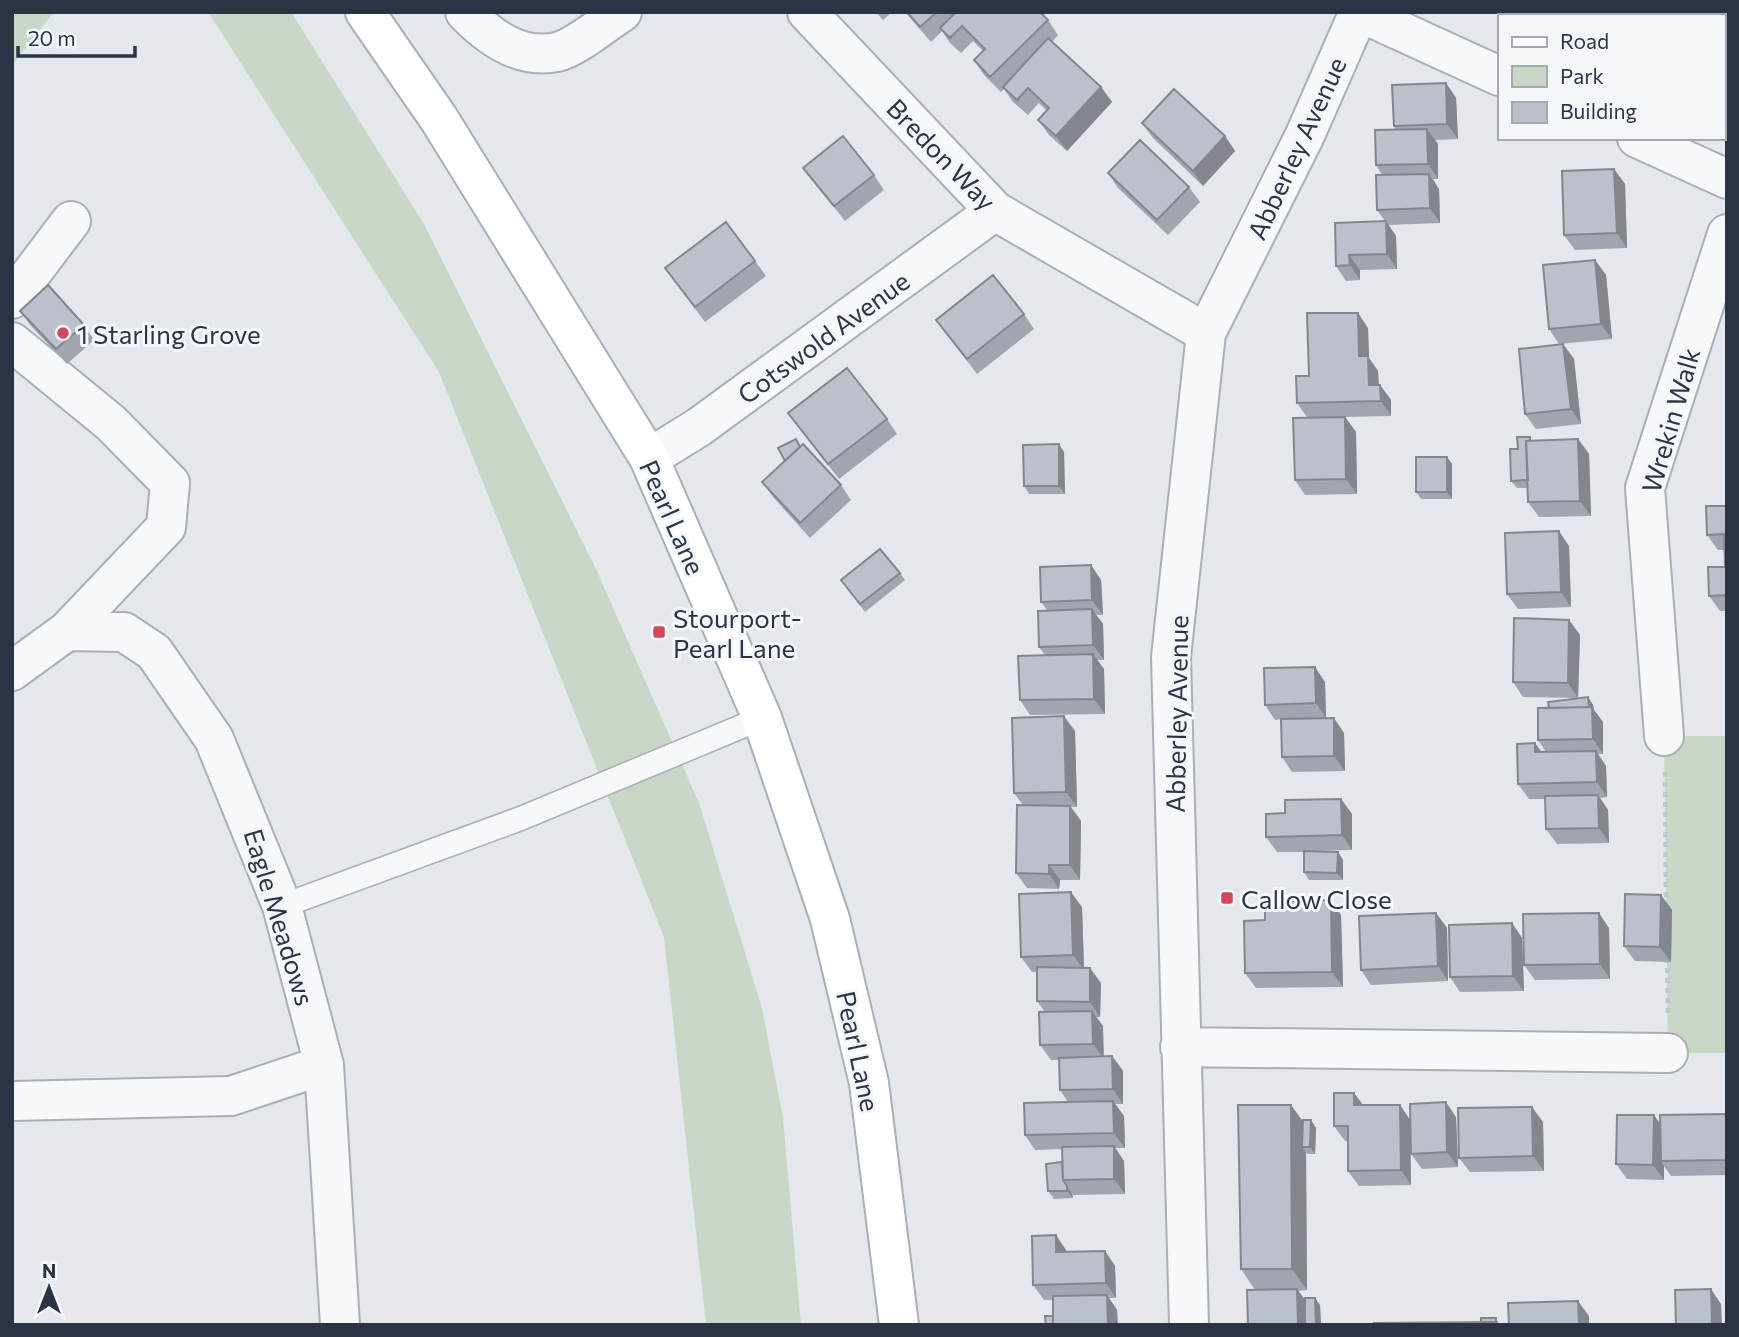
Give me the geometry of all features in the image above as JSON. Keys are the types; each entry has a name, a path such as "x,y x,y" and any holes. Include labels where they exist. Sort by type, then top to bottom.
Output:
{"main road":[{"name":"Pearl Lane","path":"365,12 439,119 649,458 762,718 830,919 869,1083 899,1325"}],"street":[{"path":"466,12 483,31 509,46 533,54 559,52 622,12"},
{"name":"Bredon Way","path":"807,12 995,211 1206,334"},
{"path":"1359,12 1498,76"},
{"name":"Abberley Avenue","path":"1189,1325 1171,657 1206,334 1305,135 1359,12"},
{"path":"1641,140 1727,179"},
{"name":"Cotswold Avenue","path":"649,458 699,427 995,211"},
{"path":"12,299 71,221"},
{"name":"Wrekin Walk","path":"1664,736 1645,488 1727,234"},
{"path":"12,342 111,423 170,483 166,527 67,631 12,671"},
{"name":"Eagle Meadows","path":"67,631 124,632 154,652 214,739 282,906 324,1065 340,1325"},
{"path":"1180,1047 1668,1053"},
{"path":"12,1101 232,1096 324,1065"}],"lane":[{"path":"282,906 522,818 762,718"}],"path":[{"path":"1664,736 1667,916"},
{"path":"1667,957 1668,1053"}],"green space":[{"path":"12,12 54,12 12,65"},
{"path":"208,12 291,12 424,224 596,569 699,803 762,1008 783,1118 801,1325 706,1325 664,937 439,372"},
{"path":"1664,736 1727,736 1727,1053 1668,1053"}],"building":[{"path":"907,12 937,12 920,27"},
{"path":"956,12 1040,12 1048,20 990,77 974,60 985,49 962,26 950,38 940,28"},
{"path":"1727,13 1727,67 1725,14 1716,14"},
{"path":"1048,38 1101,87 1056,136 1038,120 1049,108 1028,88 1017,100 1003,87"},
{"path":"1446,83 1447,124 1394,126 1392,85"},
{"path":"1174,89 1225,136 1193,171 1142,123"},
{"path":"1427,129 1428,164 1376,165 1375,130"},
{"path":"843,136 874,175 834,206 803,168"},
{"path":"1140,140 1189,187 1157,220 1108,173"},
{"path":"1614,169 1617,233 1564,235 1562,171"},
{"path":"1429,174 1430,208 1377,210 1376,175"},
{"path":"1386,221 1387,254 1349,255 1350,265 1336,266 1335,223"},
{"path":"726,222 755,261 695,307 665,268"},
{"path":"1595,260 1601,324 1549,329 1543,265"},
{"path":"993,275 1024,314 967,359 936,320"},
{"name":"1 Starling Grove","path":"48,285 84,325 56,349 20,311"},
{"path":"1307,313 1358,313 1359,356 1368,356 1369,385 1380,385 1381,401 1297,403 1296,376 1309,376"},
{"path":"1563,344 1571,409 1525,414 1519,349"},
{"path":"847,368 887,419 828,464 788,413"},
{"path":"1345,417 1346,479 1295,480 1293,418"},
{"path":"1517,437 1530,437 1530,441 1526,441 1528,480 1511,481 1510,449 1518,449"},
{"path":"796,439 800,447 785,461 778,448"},
{"path":"1578,439 1580,501 1528,502 1526,441"},
{"path":"803,444 841,485 800,523 762,482"},
{"path":"1059,444 1059,486 1024,486 1023,445"},
{"path":"1416,457 1447,457 1447,492 1416,492"},
{"path":"1706,506 1727,506 1727,595 1709,596 1708,567 1725,567 1724,534 1707,535"},
{"path":"1559,531 1561,592 1507,594 1505,533"},
{"path":"880,549 900,573 860,604 841,580"},
{"path":"1091,565 1092,600 1041,602 1040,567"},
{"path":"1092,609 1093,645 1039,647 1038,611"},
{"path":"1514,618 1569,620 1568,683 1513,682"},
{"path":"1093,654 1094,699 1020,700 1018,656"},
{"path":"1315,667 1316,703 1265,705 1264,668"},
{"path":"1588,697 1589,707 1549,708 1548,702"},
{"path":"1592,707 1593,739 1538,740 1538,708"},
{"path":"1064,716 1066,792 1014,793 1012,718"},
{"path":"1334,718 1334,756 1282,757 1281,719"},
{"path":"1535,743 1535,752 1596,751 1597,782 1518,784 1517,744"},
{"path":"1598,795 1599,828 1546,829 1545,796"},
{"path":"1341,799 1342,835 1266,837 1266,814 1285,813 1285,800"},
{"path":"1017,805 1070,806 1070,865 1049,865 1049,874 1016,873"},
{"path":"1304,851 1338,852 1337,873 1304,872"},
{"path":"1071,892 1073,955 1021,957 1019,894"},
{"path":"1625,894 1661,895 1660,947 1624,946"},
{"path":"1331,900 1332,972 1245,973 1244,921 1265,920 1265,902"},
{"path":"1436,913 1438,966 1361,970 1359,916"},
{"path":"1599,913 1600,964 1524,965 1523,914"},
{"path":"1512,923 1513,976 1450,977 1449,925"},
{"path":"1037,967 1090,968 1090,1002 1037,1001"},
{"path":"1092,1011 1093,1044 1040,1045 1039,1012"},
{"path":"1112,1056 1113,1089 1060,1090 1059,1058"},
{"path":"1334,1093 1354,1093 1354,1105 1400,1105 1401,1170 1348,1171 1348,1126 1334,1126"},
{"path":"1113,1101 1114,1133 1025,1135 1024,1103"},
{"path":"1446,1102 1447,1152 1411,1154 1410,1104"},
{"path":"1238,1105 1291,1105 1292,1269 1241,1269"},
{"path":"1532,1107 1533,1156 1459,1158 1458,1108"},
{"path":"1727,1114 1727,1160 1661,1161 1660,1115"},
{"path":"1617,1115 1654,1115 1653,1165 1616,1164"},
{"path":"1303,1120 1311,1120 1310,1147 1302,1147"},
{"path":"1114,1146 1114,1179 1063,1180 1062,1147"},
{"path":"1062,1162 1067,1191 1048,1191 1046,1164"},
{"path":"1056,1235 1056,1252 1105,1251 1106,1283 1033,1285 1032,1236"},
{"path":"1297,1289 1298,1325 1248,1325 1247,1290"},
{"path":"1711,1289 1712,1325 1676,1325 1675,1290"},
{"path":"1107,1295 1108,1325 1053,1325 1053,1296"},
{"path":"1305,1298 1315,1298 1316,1325 1305,1325"},
{"path":"1578,1301 1579,1325 1509,1325 1508,1303"},
{"path":"1045,1316 1053,1316 1053,1325 1046,1325"},
{"path":"1481,1318 1496,1318 1496,1322 1481,1322"},
{"path":"1497,1322 1497,1325 1374,1325 1374,1323"}],"place":[{"name":"1 Starling Grove","path":"63,333"},
{"name":"Stourport- Pearl Lane","path":"659,632"},
{"name":"Callow Close","path":"1227,898"}]}
